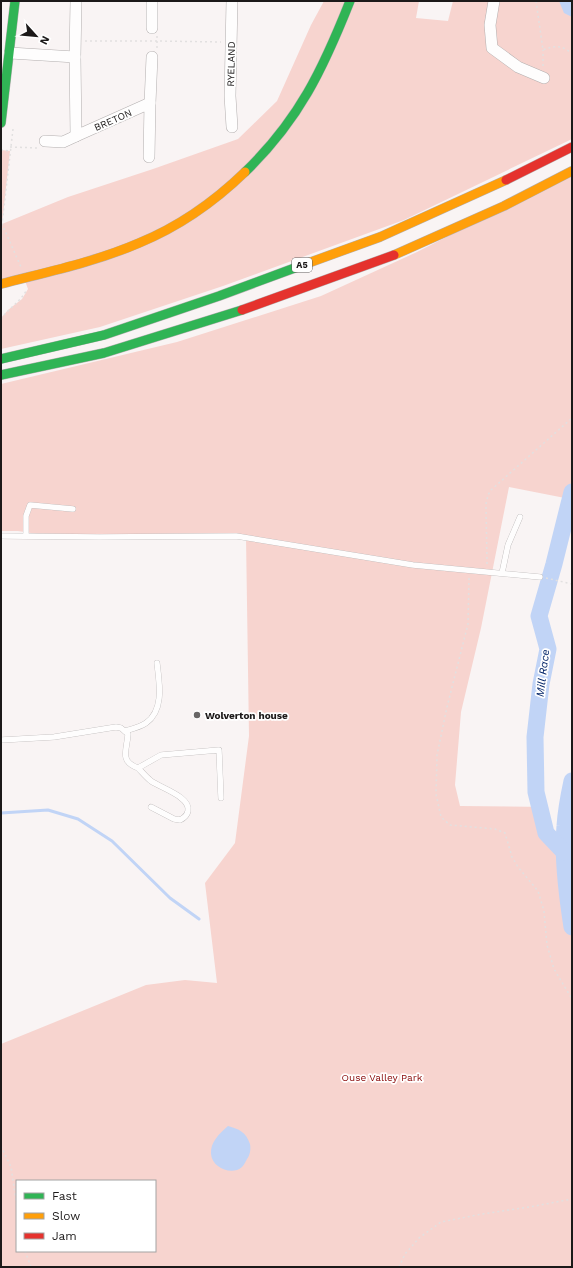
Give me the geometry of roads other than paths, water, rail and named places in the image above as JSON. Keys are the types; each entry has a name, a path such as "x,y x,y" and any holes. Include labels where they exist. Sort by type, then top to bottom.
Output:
{"main road":[{"path":"1,123 10,53 14,1"},
{"path":"1,284 90,261 140,242 167,229 194,213 224,192 253,165 289,123 310,89 324,61 350,1"},
{"name":"A5","path":"1,359 104,335 219,296 380,237 496,185 572,147"},
{"name":"A5","path":"1,376 104,353 224,316 384,260 504,206 572,172"}],"street":[{"path":"76,1 76,136"},
{"path":"152,1 152,28"},
{"name":"RYELAND","path":"232,1 230,96 232,127"},
{"path":"494,1 490,25 492,48 518,67 544,78"},
{"path":"10,53 75,57"},
{"path":"149,157 152,57"},
{"name":"BRETON","path":"45,141 63,142 150,103"}],"lane":[{"path":"26,536 26,516 30,505 72,508"},
{"path":"502,573 508,545 520,517"},
{"path":"1,536 236,536 413,565 540,577"},
{"path":"125,731 147,722 155,712 159,696 157,663"},
{"path":"1,740 54,737 116,727 128,734 125,755 132,766 138,768 152,781 182,798 187,803 188,808 187,814 180,820 174,819 150,806"},
{"path":"138,768 161,755 219,750 221,798"}],"water":[{"path":"559,1 572,1 572,17 564,13"},
{"path":"228,1126 239,1130 244,1134 250,1144 250,1154 242,1167 233,1171 228,1171 219,1167 212,1159 211,1154 214,1142"}],"waterway":[{"name":"Mill Race","path":"564,852 546,833 536,792 535,737 541,684 548,649 539,616 572,492"},
{"name":"Mill Race","path":"572,781 566,815 564,838 567,889 572,927"},
{"path":"1,813 48,810 78,819 112,841 170,898 199,919"}],"place":[{"name":"Wolverton house","path":"197,715"}],"park label":[{"name":"Ouse Valley Park","path":"382,1077"}]}
